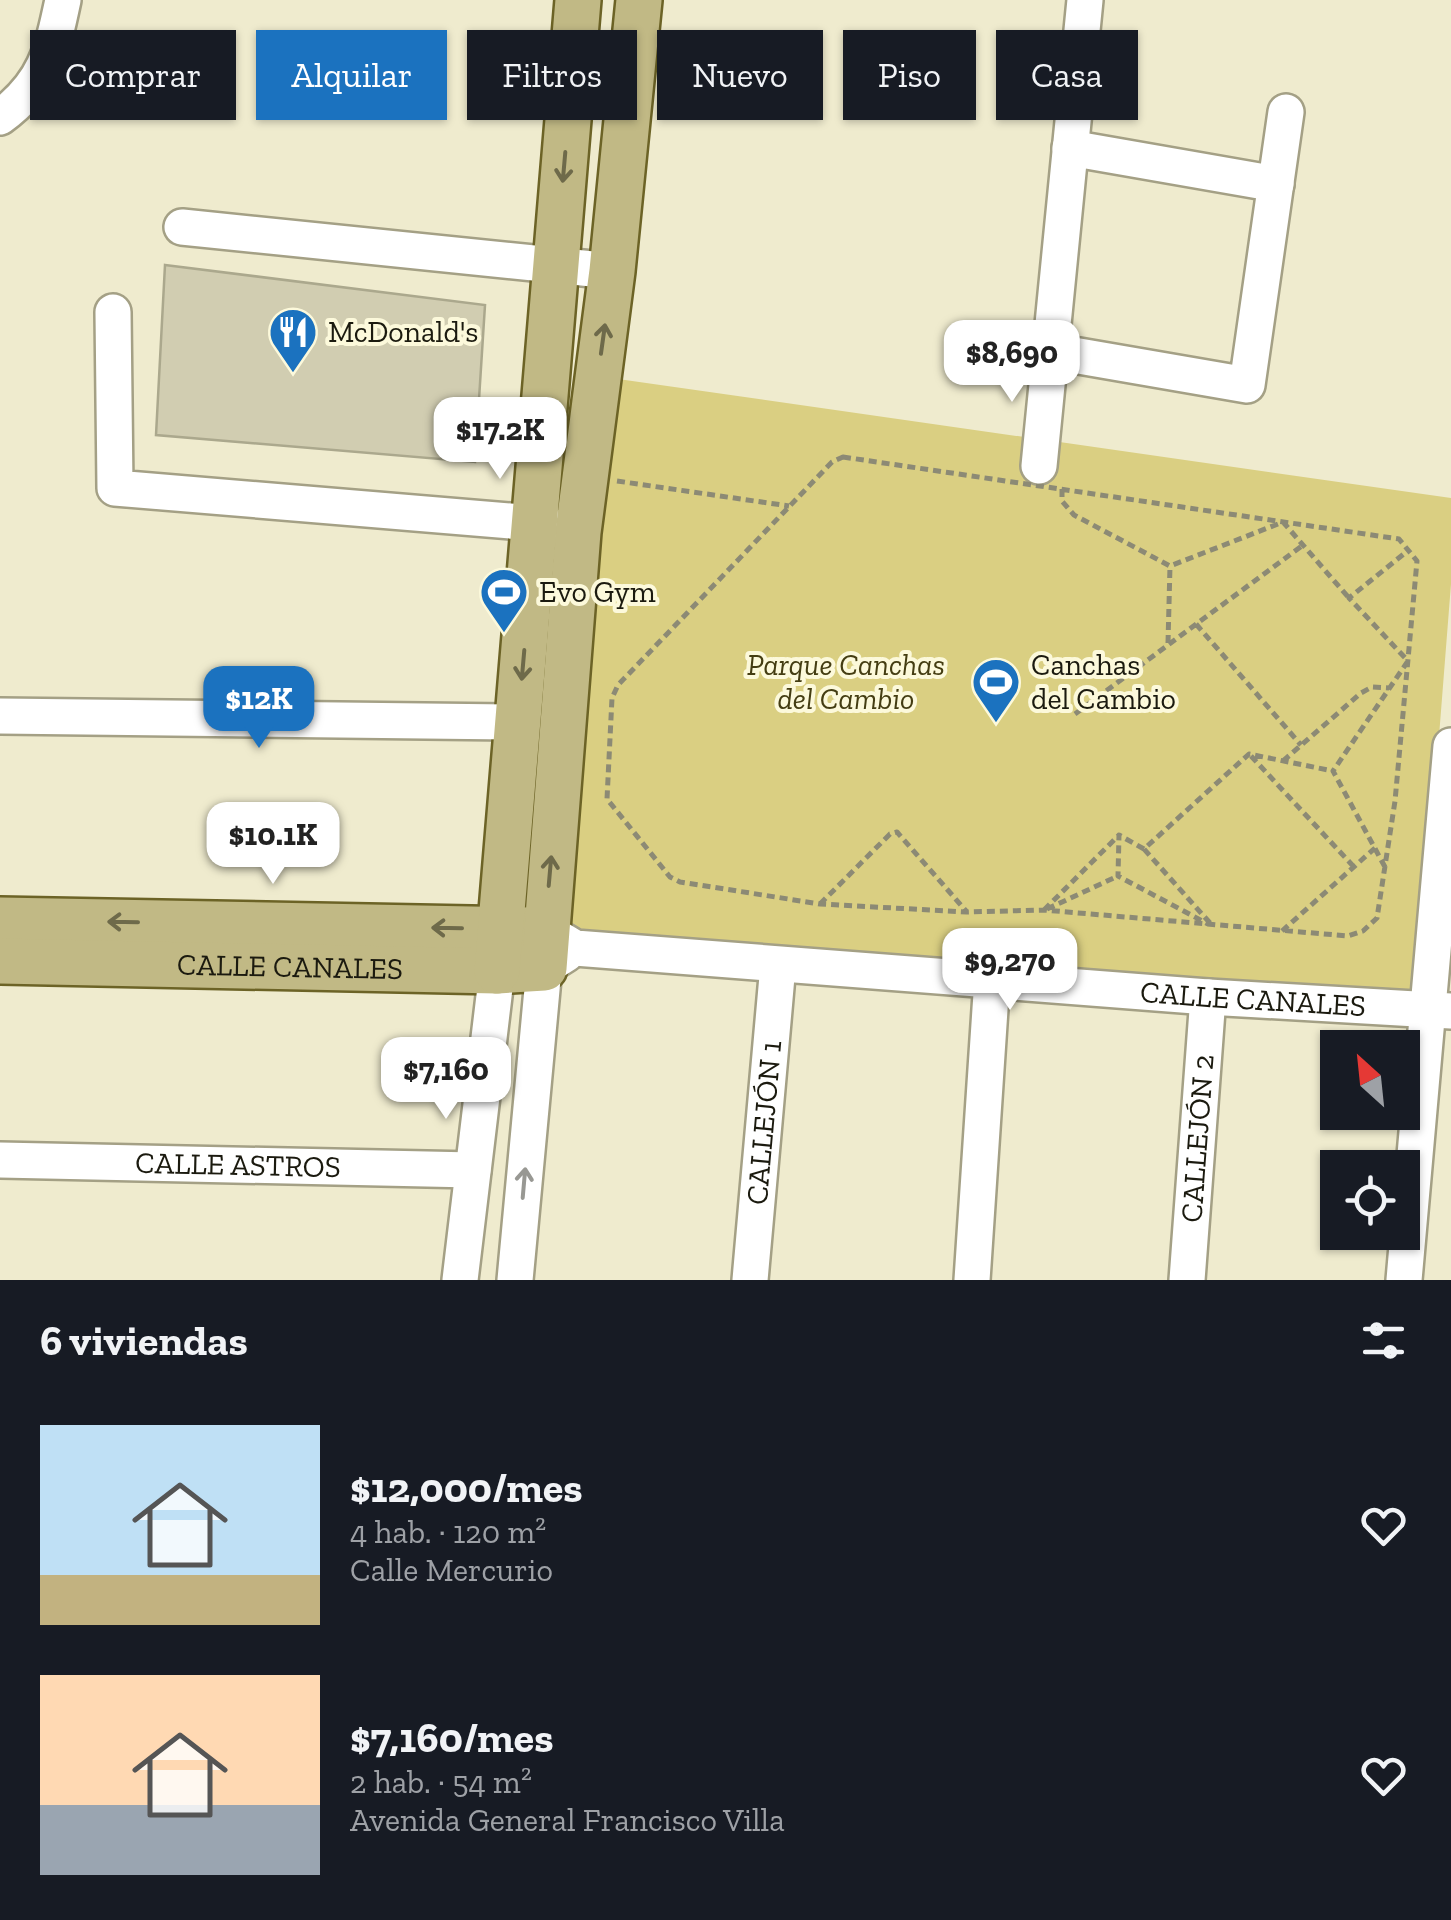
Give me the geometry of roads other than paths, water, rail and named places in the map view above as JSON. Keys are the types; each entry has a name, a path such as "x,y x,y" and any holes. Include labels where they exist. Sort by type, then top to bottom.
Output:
{"main road":[{"path":"555,949 556,266 578,0"},
{"path":"498,950 518,722 556,527 584,476 612,270 639,0"},
{"name":"CALLE CANALES","path":"0,920 498,950"},
{"name":"CALLE CANALES","path":"0,961 555,949"}],"street":[{"path":"0,118 24,100 50,60 63,0"},
{"path":"1051,477 1050,351 1085,0"},
{"path":"1050,351 1247,384 1286,112"},
{"path":"1070,148 1276,184"},
{"path":"182,227 612,270"},
{"path":"113,312 115,488 556,527"},
{"path":"0,716 518,722"},
{"path":"1404,1280 1439,1010 1451,746"},
{"path":"515,1280 555,949"},
{"name":"CALLE CANALES","path":"555,949 1439,1010"},
{"path":"460,1280 498,950"},
{"name":"CALLEJÓN 1","path":"750,1280 778,965"},
{"path":"972,1280 992,979"},
{"name":"CALLEJÓN 2","path":"1187,1280 1208,997"},
{"name":"CALLE ASTROS","path":"0,1160 472,1170"}],"place":[{"name":"McDonald's","path":"293,374"},
{"name":"Evo Gym","path":"504,634"},
{"name":"Canchas del Cambio","path":"996,724"}],"park label":[{"name":"Parque Canchas del Cambio","path":"846,682"}]}
